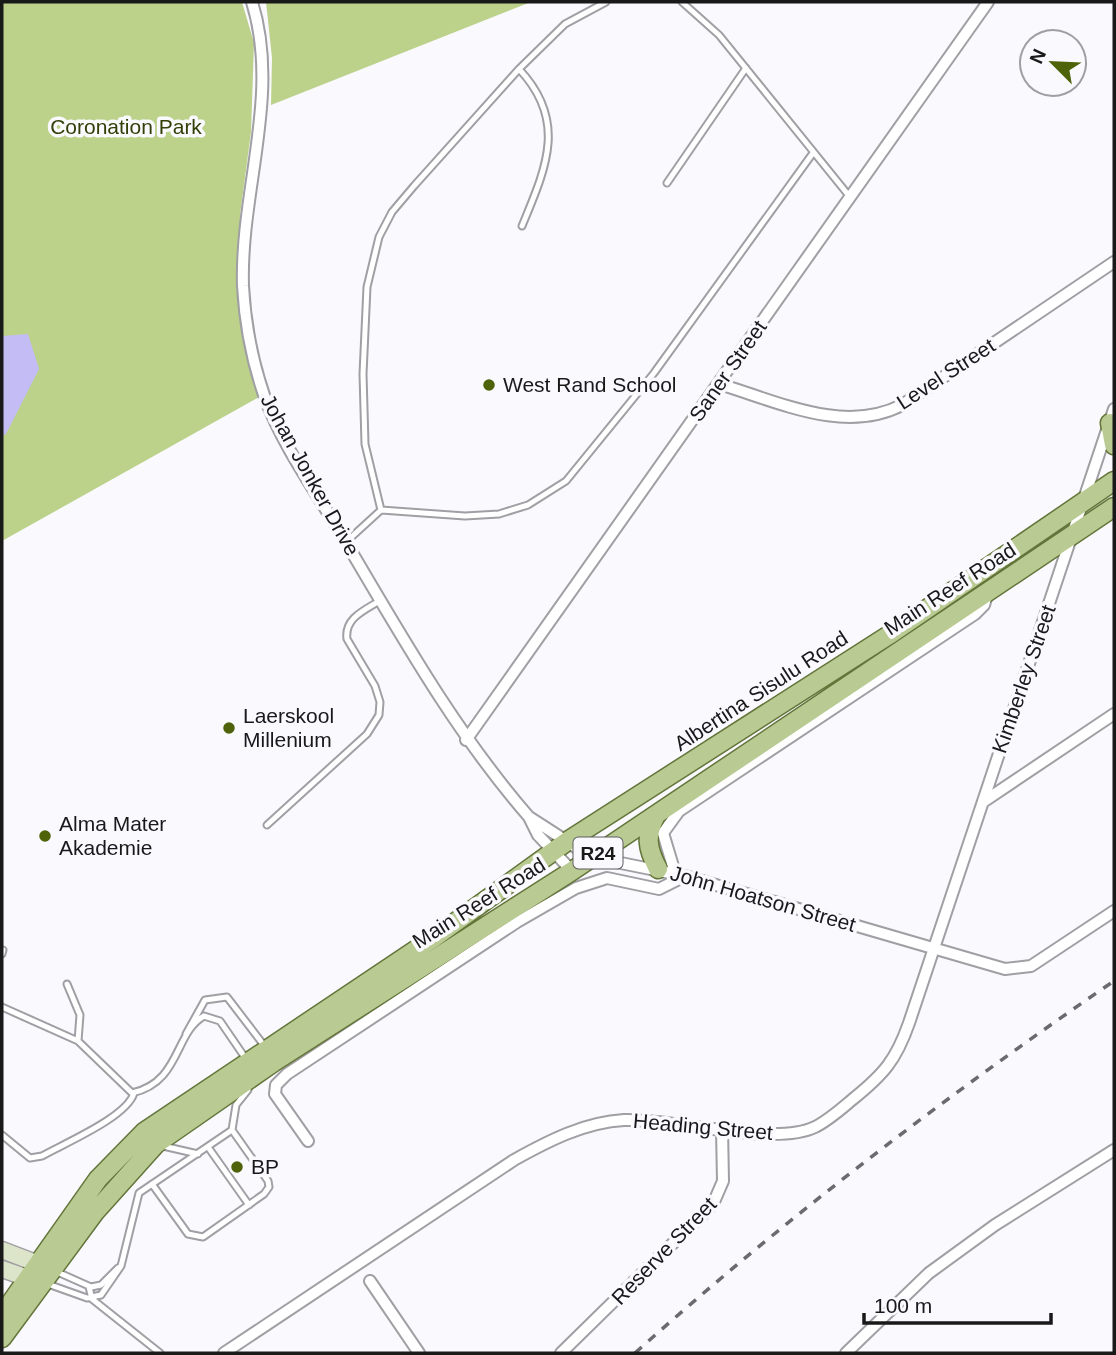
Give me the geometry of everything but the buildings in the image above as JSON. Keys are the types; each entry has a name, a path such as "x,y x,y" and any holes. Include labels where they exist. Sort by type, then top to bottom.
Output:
{"main road":[{"path":"1112,416 1114,445"},
{"name":"Albertina Sisulu Road","path":"569,840 889,635 1114,481"},
{"name":"Main Reef Road","path":"39,1273 98,1179 124,1149 247,1062 271,1056 572,871 1114,507"},
{"path":"656,814 647,839 673,872"},
{"name":"Main Reef Road","path":"39,1273 156,1144 271,1056 569,840"},
{"path":"2,1251 39,1273"},
{"path":"2,1269 39,1273"},
{"name":"R24","path":"2,1315 39,1273"},
{"name":"R24","path":"2,1338 39,1273"}],"street":[{"name":"Johan Jonker Drive","path":"252,2 258,22 263,70 244,245 243,287 250,343 265,398 346,542 466,740 529,817 538,835 572,871"},
{"name":"Saner Street","path":"466,740 988,2"},
{"name":"Level Street","path":"719,384 839,418 876,416 902,405 1114,262"},
{"name":"Kimberley Street","path":"933,949 1112,416"},
{"path":"308,1141 275,1094 276,1085 287,1074 517,922 576,888 607,878 659,889 673,872 663,833 679,811 975,614 984,605 988,592"},
{"path":"982,802 1114,714"},
{"name":"Johan Jonker Drive","path":"529,817 569,840 591,857"},
{"name":"John Hoatson Street","path":"591,857 673,872 933,949"},
{"path":"933,949 989,966 1020,969 1047,956 1114,911"},
{"name":"Heading Street","path":"224,1353 545,1142 613,1121 778,1133 806,1130 827,1120 887,1070 901,1045 933,949"},
{"name":"Reserve Street","path":"561,1353 705,1213 718,1196 723,1181 722,1129"},
{"path":"846,1353 929,1273 995,1225 1114,1150"},
{"path":"370,1281 419,1353"}],"lane":[{"path":"381,510 366,444 363,416 366,298 374,248 392,212 519,69 565,24 606,2"},
{"path":"682,2 701,16 746,68 850,197"},
{"path":"667,183 746,68"},
{"path":"519,69 535,86 541,98 549,139 544,173 522,226"},
{"path":"346,542 381,510 452,515 499,514 528,505 566,481 654,373 813,153"},
{"path":"267,825 374,726 380,702 374,685 347,639 346,631 355,616 381,600"},
{"path":"66,984 80,1014 78,1041"},
{"path":"92,1299 104,1292 121,1266 136,1200 141,1191 232,1130 238,1100 271,1056 234,1004 225,996 210,998 200,1005 183,1043"},
{"path":"2,1007 78,1041 123,1086 134,1093"},
{"path":"2,1135 30,1158 42,1156 109,1119 127,1106 134,1093 164,1075 198,1020 211,1016 224,1026 247,1062"},
{"path":"152,1184 188,1234 203,1237 264,1194 269,1187 268,1181 232,1130"},
{"path":"156,1144 198,1154"},
{"path":"208,1147 231,1175 249,1205"},
{"path":"246,1164 253,1160"},
{"path":"39,1273 89,1287 101,1284 121,1266"},
{"path":"39,1273 92,1299 160,1353"},
{"path":"89,1287 92,1299"}],"green space":[{"name":"Coronation Park","path":"2,2 242,2 254,43 251,132 240,215 242,338 261,396 2,541"},
{"path":"266,2 531,2 271,105 272,58"}],"shaded area":[{"path":"28,334 39,369 6,434 2,436 2,336"}],"railway":[{"path":"635,1353 750,1254 868,1159 1114,981"}],"place":[{"name":"West Rand School","path":"489,385"},
{"name":"Laerskool Millenium","path":"229,728"},
{"name":"Alma Mater Akademie","path":"45,836"},
{"name":"BP","path":"237,1167"}]}
